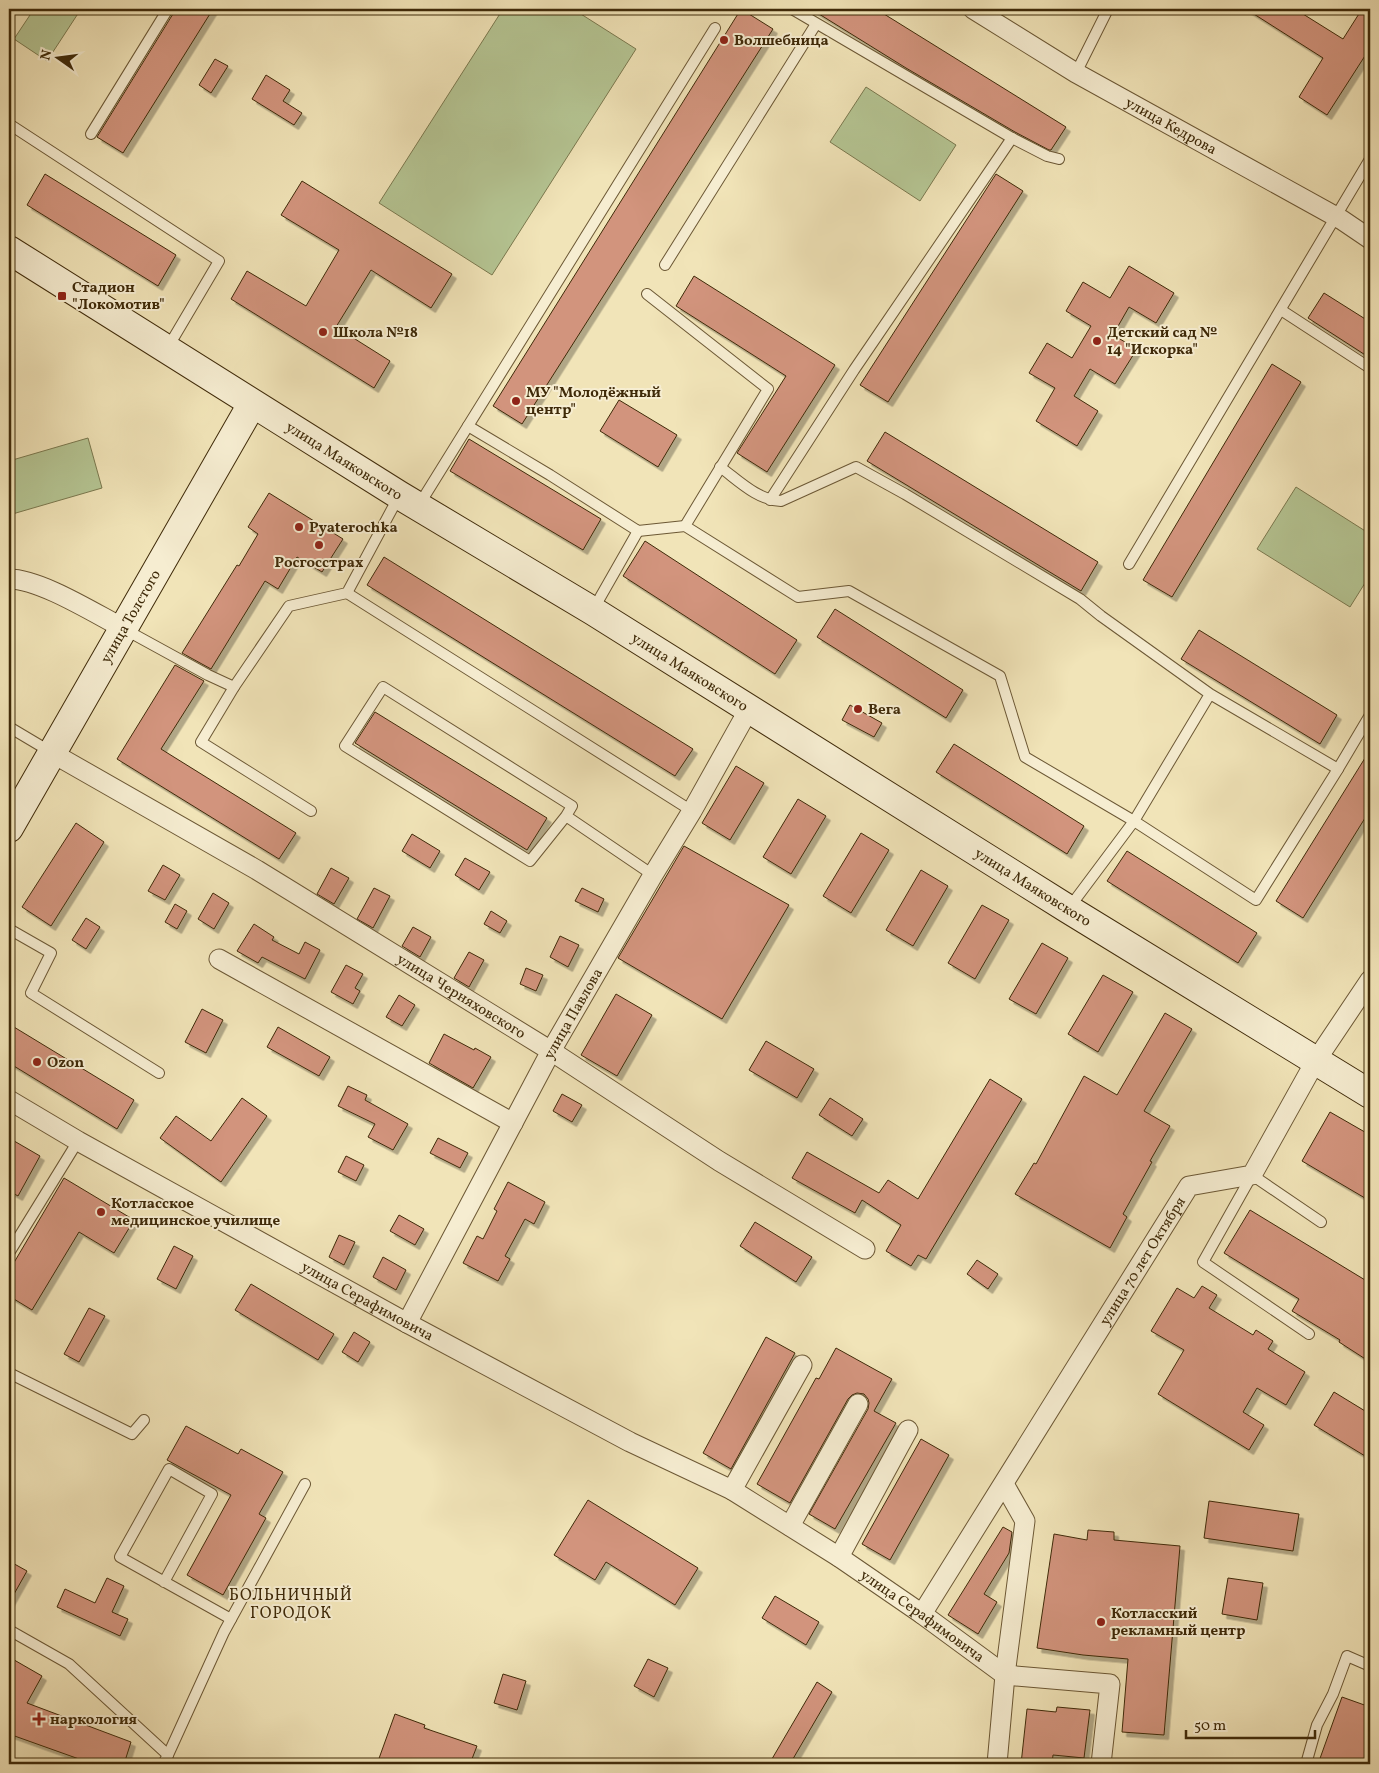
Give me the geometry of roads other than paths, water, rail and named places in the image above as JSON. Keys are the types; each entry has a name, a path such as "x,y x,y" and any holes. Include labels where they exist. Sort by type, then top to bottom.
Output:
{"street":[{"name":"улица Кедрова","path":"973,9 1076,73 1337,218 1370,239"},
{"name":"улица Маяковского","path":"9,250 252,404 593,611 1068,909 1370,1094"},
{"name":"улица Толстого","path":"9,828 252,404"},
{"path":"9,580 17,579 44,587 123,628"},
{"name":"улица Павлова","path":"407,1323 551,1052 692,811 749,709"},
{"name":"улица Черняховского","path":"52,753 257,870 551,1052 719,1161 865,1249"},
{"path":"219,959 513,1124"},
{"path":"1252,1175 1315,1062 1370,980"},
{"name":"улица Серафимовича","path":"9,1100 78,1141 407,1323 630,1442 732,1490 839,1557 922,1614 1005,1675"},
{"name":"улица 70 лет Октября","path":"922,1614 1189,1186 1252,1175"},
{"path":"732,1490 802,1365"},
{"path":"790,1526 858,1404"},
{"path":"839,1557 908,1430"},
{"path":"998,1764 1005,1675 1025,1521 1004,1484"},
{"path":"1005,1675 1110,1684 1101,1764"}],"lane":[{"path":"90,134 168,9"},
{"path":"792,9 1012,138 1059,160"},
{"path":"1076,73 1108,9"},
{"path":"665,264 816,24"},
{"path":"311,811 201,742 234,687 289,606 347,593 409,501 468,426 715,28"},
{"path":"9,124 219,261 166,350"},
{"path":"770,500 854,370 1012,138"},
{"path":"1129,564 1337,218 1370,159"},
{"path":"647,294 768,388 685,526"},
{"path":"1281,310 1370,368"},
{"path":"468,426 638,530 685,526 798,597 849,591 1000,676 1025,758 1134,821 1256,900 1370,715"},
{"path":"720,467 754,492 770,500 780,500 856,467 906,494 1080,599 1210,694 1338,769"},
{"path":"593,611 638,530"},
{"path":"347,593 692,811"},
{"path":"123,628 208,675 234,687"},
{"path":"383,687 572,806 566,816 530,861 345,746 383,687"},
{"path":"1068,909 1134,821 1210,694"},
{"path":"9,727 52,753"},
{"path":"566,816 653,875"},
{"path":"9,929 51,953 31,993 159,1073"},
{"path":"9,1253 78,1141"},
{"path":"1309,1334 1203,1262 1252,1175 1321,1222"},
{"path":"9,1373 132,1434 144,1420"},
{"path":"164,1582 212,1494 168,1470 120,1557 164,1582 231,1619"},
{"path":"9,1630 69,1664 165,1760 231,1619 305,1484"},
{"path":"1306,1764 1318,1725 1333,1694 1347,1656 1370,1666"}],"place":[{"name":"Волшебница","path":"724,40"},
{"name":"Стадион \"Локомотив\"","path":"62,296"},
{"name":"Школа №18","path":"323,332"},
{"name":"Детский сад № 14 \"Искорка\"","path":"1097,341"},
{"name":"МУ \"Молодёжный центр\"","path":"516,401"},
{"name":"Pyaterochka","path":"299,527"},
{"name":"Росгосстрах","path":"319,545"},
{"name":"Вега","path":"858,709"},
{"name":"Ozon","path":"37,1062"},
{"name":"Котласское медицинское училище","path":"101,1212"},
{"name":"Котласский рекламный центр","path":"1101,1622"},
{"name":"наркология","path":"39,1719"}],"district":[{"name":"БОЛЬНИЧНЫЙ ГОРОДОК","path":"291,1603"}]}
